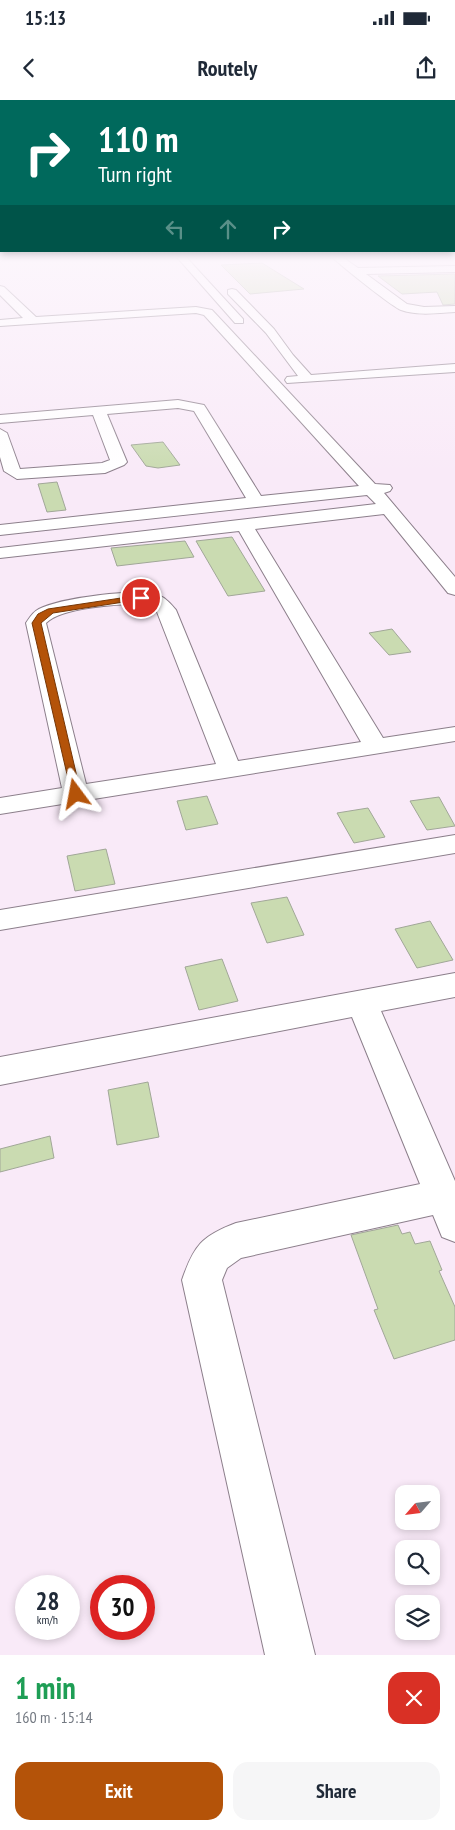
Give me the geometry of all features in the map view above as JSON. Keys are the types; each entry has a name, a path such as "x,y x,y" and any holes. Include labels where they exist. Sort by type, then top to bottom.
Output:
{"street":[{"path":"223,329 371,490"},
{"path":"268,329 288,358 308,379"},
{"path":"273,359 305,394"},
{"path":"292,380 455,368"},
{"path":"0,419 178,404 199,408 257,503"},
{"path":"0,433 12,471 17,474 105,468 119,462 98,410"},
{"path":"378,473 392,497 455,589"},
{"path":"0,530 371,490 392,497"},
{"path":"0,553 245,526 392,497"},
{"path":"245,526 376,746"},
{"path":"76,794 36,623 41,616 51,611 89,604 141,598 151,599 166,610 230,770"},
{"path":"0,806 455,734"},
{"path":"0,920 455,844"},
{"path":"0,1071 455,985"},
{"path":"290,1655 202,1280 207,1263 218,1249 236,1241 448,1210 361,1002"}],"building":[{"path":"163,442 180,465 158,468 146,466 131,445"},
{"path":"57,482 66,510 47,512 38,484"},
{"path":"232,537 265,591 228,596 196,541"},
{"path":"185,541 194,557 117,566 111,548"},
{"path":"392,629 411,652 389,655 369,633"},
{"path":"207,796 218,824 186,830 177,801"},
{"path":"439,797 455,826 427,830 410,801"},
{"path":"368,808 385,837 354,843 337,813"},
{"path":"106,849 115,884 75,891 67,856"},
{"path":"287,897 304,935 267,943 251,903"},
{"path":"430,921 453,960 417,968 395,929"},
{"path":"222,959 238,1001 199,1010 185,967"},
{"path":"148,1082 159,1137 117,1145 108,1090"},
{"path":"50,1136 54,1158 0,1172 0,1149"},
{"path":"398,1225 402,1234 410,1232 415,1244 430,1241 442,1270 439,1271 455,1307 455,1340 394,1359 374,1310 378,1309 351,1235"}],"route":[{"path":"76,794 36,623 41,616 51,611 130,598 141,598"}]}
